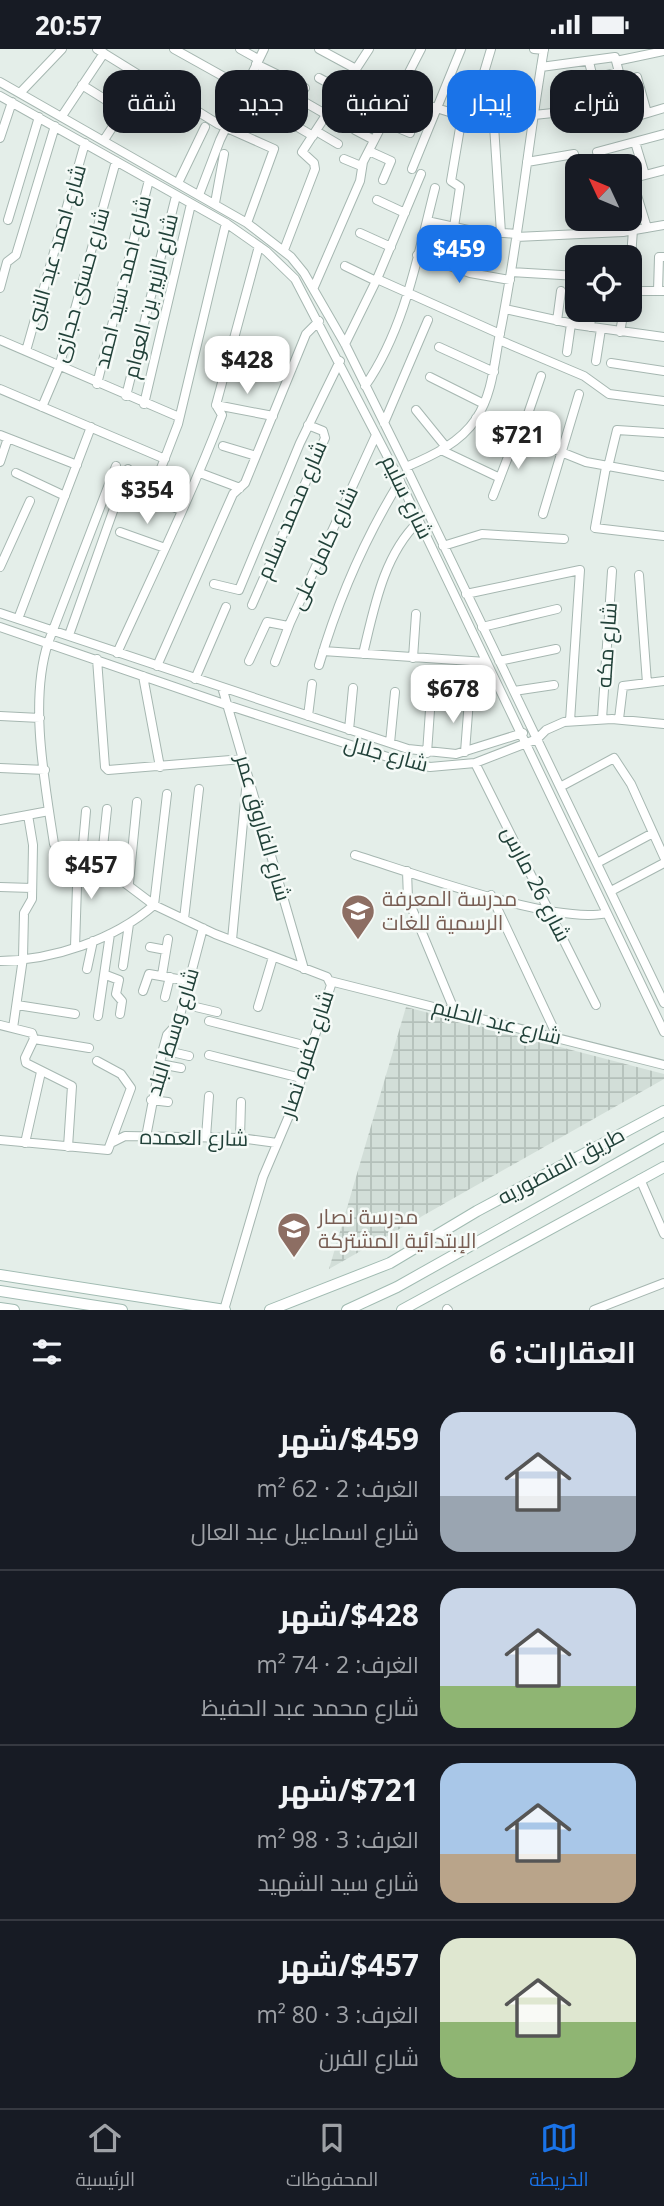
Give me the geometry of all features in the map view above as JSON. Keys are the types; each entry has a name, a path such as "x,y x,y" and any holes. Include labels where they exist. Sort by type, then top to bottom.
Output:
{"main road":[{"name":"طريق المنصوريه","path":"270,1310 298,1305 390,1263 477,1211 664,1111"},
{"path":"347,1310 397,1287 664,1137"},
{"path":"402,1310 664,1167"},
{"path":"0,1275 225,1310"},
{"path":"0,1291 122,1310"},
{"path":"0,1308 14,1310"}],"street":[{"path":"20,93 62,49"},
{"path":"174,49 215,74"},
{"path":"240,49 272,70"},
{"path":"253,70 264,49"},
{"path":"319,49 356,69 369,49"},
{"path":"410,70 421,49"},
{"path":"412,169 461,49"},
{"path":"483,70 491,49"},
{"path":"534,49 544,50 536,99"},
{"path":"62,116 101,51 215,121"},
{"path":"541,67 664,51"},
{"path":"615,59 618,70"},
{"path":"589,62 591,70"},
{"name":"شارع سليم","path":"0,82 247,223 284,250 314,287 406,467 664,1003"},
{"path":"82,85 103,98"},
{"name":"شارع سليم","path":"0,96 226,223 259,246 295,279 340,361 400,481 664,1033"},
{"path":"0,138 12,102"},
{"path":"644,102 647,113"},
{"path":"644,114 664,108"},
{"path":"433,109 447,112"},
{"path":"8,220 39,117"},
{"path":"284,250 315,169 314,163 303,155 303,149 322,122"},
{"path":"0,288 7,261 16,255 55,126"},
{"path":"178,183 205,127"},
{"path":"308,130 338,145"},
{"path":"104,141 109,133"},
{"path":"199,195 224,133"},
{"path":"237,133 274,149 247,223"},
{"path":"361,133 374,140"},
{"path":"314,287 361,177 361,166 378,133"},
{"path":"454,227 460,187 451,181 462,133"},
{"path":"494,133 501,233"},
{"path":"406,467 443,449 460,437 484,404 494,372 531,133"},
{"path":"597,152 664,134"},
{"path":"635,142 645,176"},
{"name":"شارع احمد عبد النبى","path":"26,351 85,143"},
{"path":"369,151 390,161 383,180"},
{"path":"215,204 223,154"},
{"path":"527,162 565,156"},
{"path":"344,159 361,166"},
{"name":"شارع حسنى حجازى","path":"42,407 59,367 116,161"},
{"path":"642,177 664,170"},
{"path":"345,344 391,247 421,174"},
{"name":"شارع احمد سيد احمد","path":"97,384 149,180"},
{"path":"365,386 392,337 435,188"},
{"name":"شارع الزبير بن العوام","path":"126,396 176,196"},
{"path":"377,201 405,213"},
{"path":"144,404 191,204"},
{"path":"642,213 647,229"},
{"path":"426,221 516,235 623,231"},
{"path":"158,476 179,417 226,223"},
{"path":"642,229 664,225"},
{"path":"360,233 391,247"},
{"path":"117,653 200,473 222,415 216,405 259,246"},
{"path":"417,255 470,273 565,276"},
{"path":"643,291 661,291 662,257"},
{"path":"345,266 407,292 584,376 609,394 664,401"},
{"path":"557,321 561,291"},
{"path":"505,309 571,324 664,337"},
{"path":"384,423 428,320"},
{"path":"157,666 236,491 256,456 306,334 318,321"},
{"path":"590,327 591,322"},
{"path":"620,332 622,322"},
{"path":"567,352 571,324"},
{"path":"596,361 601,329"},
{"path":"0,339 97,384 179,417"},
{"path":"439,347 494,372"},
{"path":"214,585 239,590 308,425 340,361"},
{"path":"611,363 664,371"},
{"path":"493,496 541,376"},
{"path":"429,377 484,404"},
{"path":"0,389 165,459"},
{"path":"543,514 579,394"},
{"path":"216,405 273,416"},
{"path":"416,410 443,449 500,478"},
{"path":"476,418 561,453 607,467 664,476"},
{"name":"شارع محمد سلام","path":"252,605 325,438 323,431 308,425"},
{"path":"18,619 91,427"},
{"path":"664,433 618,430 607,467 595,528 664,536"},
{"name":"شارع كامل على","path":"275,662 288,626 376,435"},
{"path":"0,462 4,436 77,465"},
{"path":"223,446 256,456"},
{"path":"0,820 49,811 38,688 48,643 116,466"},
{"path":"69,635 128,470"},
{"path":"16,473 65,496"},
{"path":"200,473 236,491"},
{"path":"319,664 363,549 400,481"},
{"path":"141,495 181,510"},
{"path":"0,567 30,501"},
{"path":"363,654 375,605 394,553 418,522"},
{"path":"120,532 165,548"},
{"path":"443,545 482,534 564,539"},
{"path":"467,594 580,570 570,721"},
{"name":"شارع مكه","path":"602,719 611,571"},
{"path":"639,575 647,683"},
{"path":"195,679 226,607"},
{"path":"482,627 557,609"},
{"name":"شارع جلال","path":"0,613 349,730 427,753 466,752 532,729 546,730"},
{"path":"413,657 416,614"},
{"path":"249,661 267,622 274,621 288,626"},
{"name":"شارع جلال","path":"0,627 227,705 413,764 449,768 475,763 537,739 546,730"},
{"path":"499,661 556,649"},
{"path":"323,651 486,662"},
{"path":"97,659 105,767 112,771 243,759"},
{"path":"144,676 160,767"},
{"path":"619,719 623,686 664,681"},
{"path":"308,716 312,684"},
{"path":"513,691 554,685"},
{"name":"شارع الفاروق عمر","path":"222,687 304,969"},
{"path":"349,730 353,688"},
{"path":"390,743 394,692"},
{"path":"427,753 432,696"},
{"path":"466,752 469,700"},
{"path":"0,716 40,718"},
{"path":"546,730 570,721 602,719 664,724"},
{"path":"560,787 614,758 631,785 664,857"},
{"name":"شارع 26 مارس","path":"475,763 596,1005"},
{"path":"0,768 45,769"},
{"path":"232,940 247,774"},
{"path":"184,919 199,789"},
{"path":"0,961 93,941 129,924 154,905 167,795"},
{"path":"129,883 137,802"},
{"path":"101,866 107,809"},
{"name":"شارع كفره نصار","path":"49,811 56,846 101,866 129,883 154,905 330,981 331,990 241,1246 225,1310"},
{"path":"75,947 80,856 86,811"},
{"path":"13,1028 23,958 24,913 31,903 33,845 28,815"},
{"path":"597,863 653,833"},
{"path":"355,855 550,911 583,916 607,913"},
{"path":"611,891 664,863"},
{"path":"407,871 408,899 455,1012"},
{"path":"0,887 32,888"},
{"path":"491,895 558,1038"},
{"path":"123,966 129,924"},
{"name":"شارع وسط البلد","path":"146,1137 151,1100 167,1035 178,1023 203,928"},
{"path":"98,1016 110,934"},
{"path":"165,997 168,939"},
{"path":"87,969 93,941"},
{"path":"150,947 166,950"},
{"path":"258,1007 273,957"},
{"path":"143,991 149,974 189,981"},
{"path":"106,975 119,980 116,995 122,1000 120,1014"},
{"name":"شارع عبد الحليم","path":"330,981 664,1065"},
{"path":"183,1004 217,1012"},
{"path":"17,1005 75,1014"},
{"path":"209,1021 311,1047"},
{"path":"0,1024 32,1033 34,1039 25,1058 30,1067 69,1083 73,1089 68,1105 68,1147 0,1140"},
{"path":"34,1039 89,1048"},
{"path":"163,1050 189,1056"},
{"path":"209,1055 301,1078"},
{"path":"97,1061 121,1074 131,1088 113,1142"},
{"path":"160,1064 181,1068"},
{"path":"24,1143 41,1072"},
{"path":"206,1137 209,1096"},
{"path":"151,1100 168,1102"},
{"path":"240,1137 241,1102"},
{"name":"شارع العمده","path":"68,1147 105,1151 113,1142 125,1136 240,1137 277,1143"},
{"path":"640,1179 664,1234"},
{"path":"594,1310 664,1283"}],"shaded area":[{"path":"406,1007 664,1074 664,1079 329,1269"}],"place":[{"name":"مدرسة المعرفة الرسمية للغات","path":"358,941"},
{"name":"مدرسة نصار الإبتدائية المشتركة","path":"294,1259"}]}
